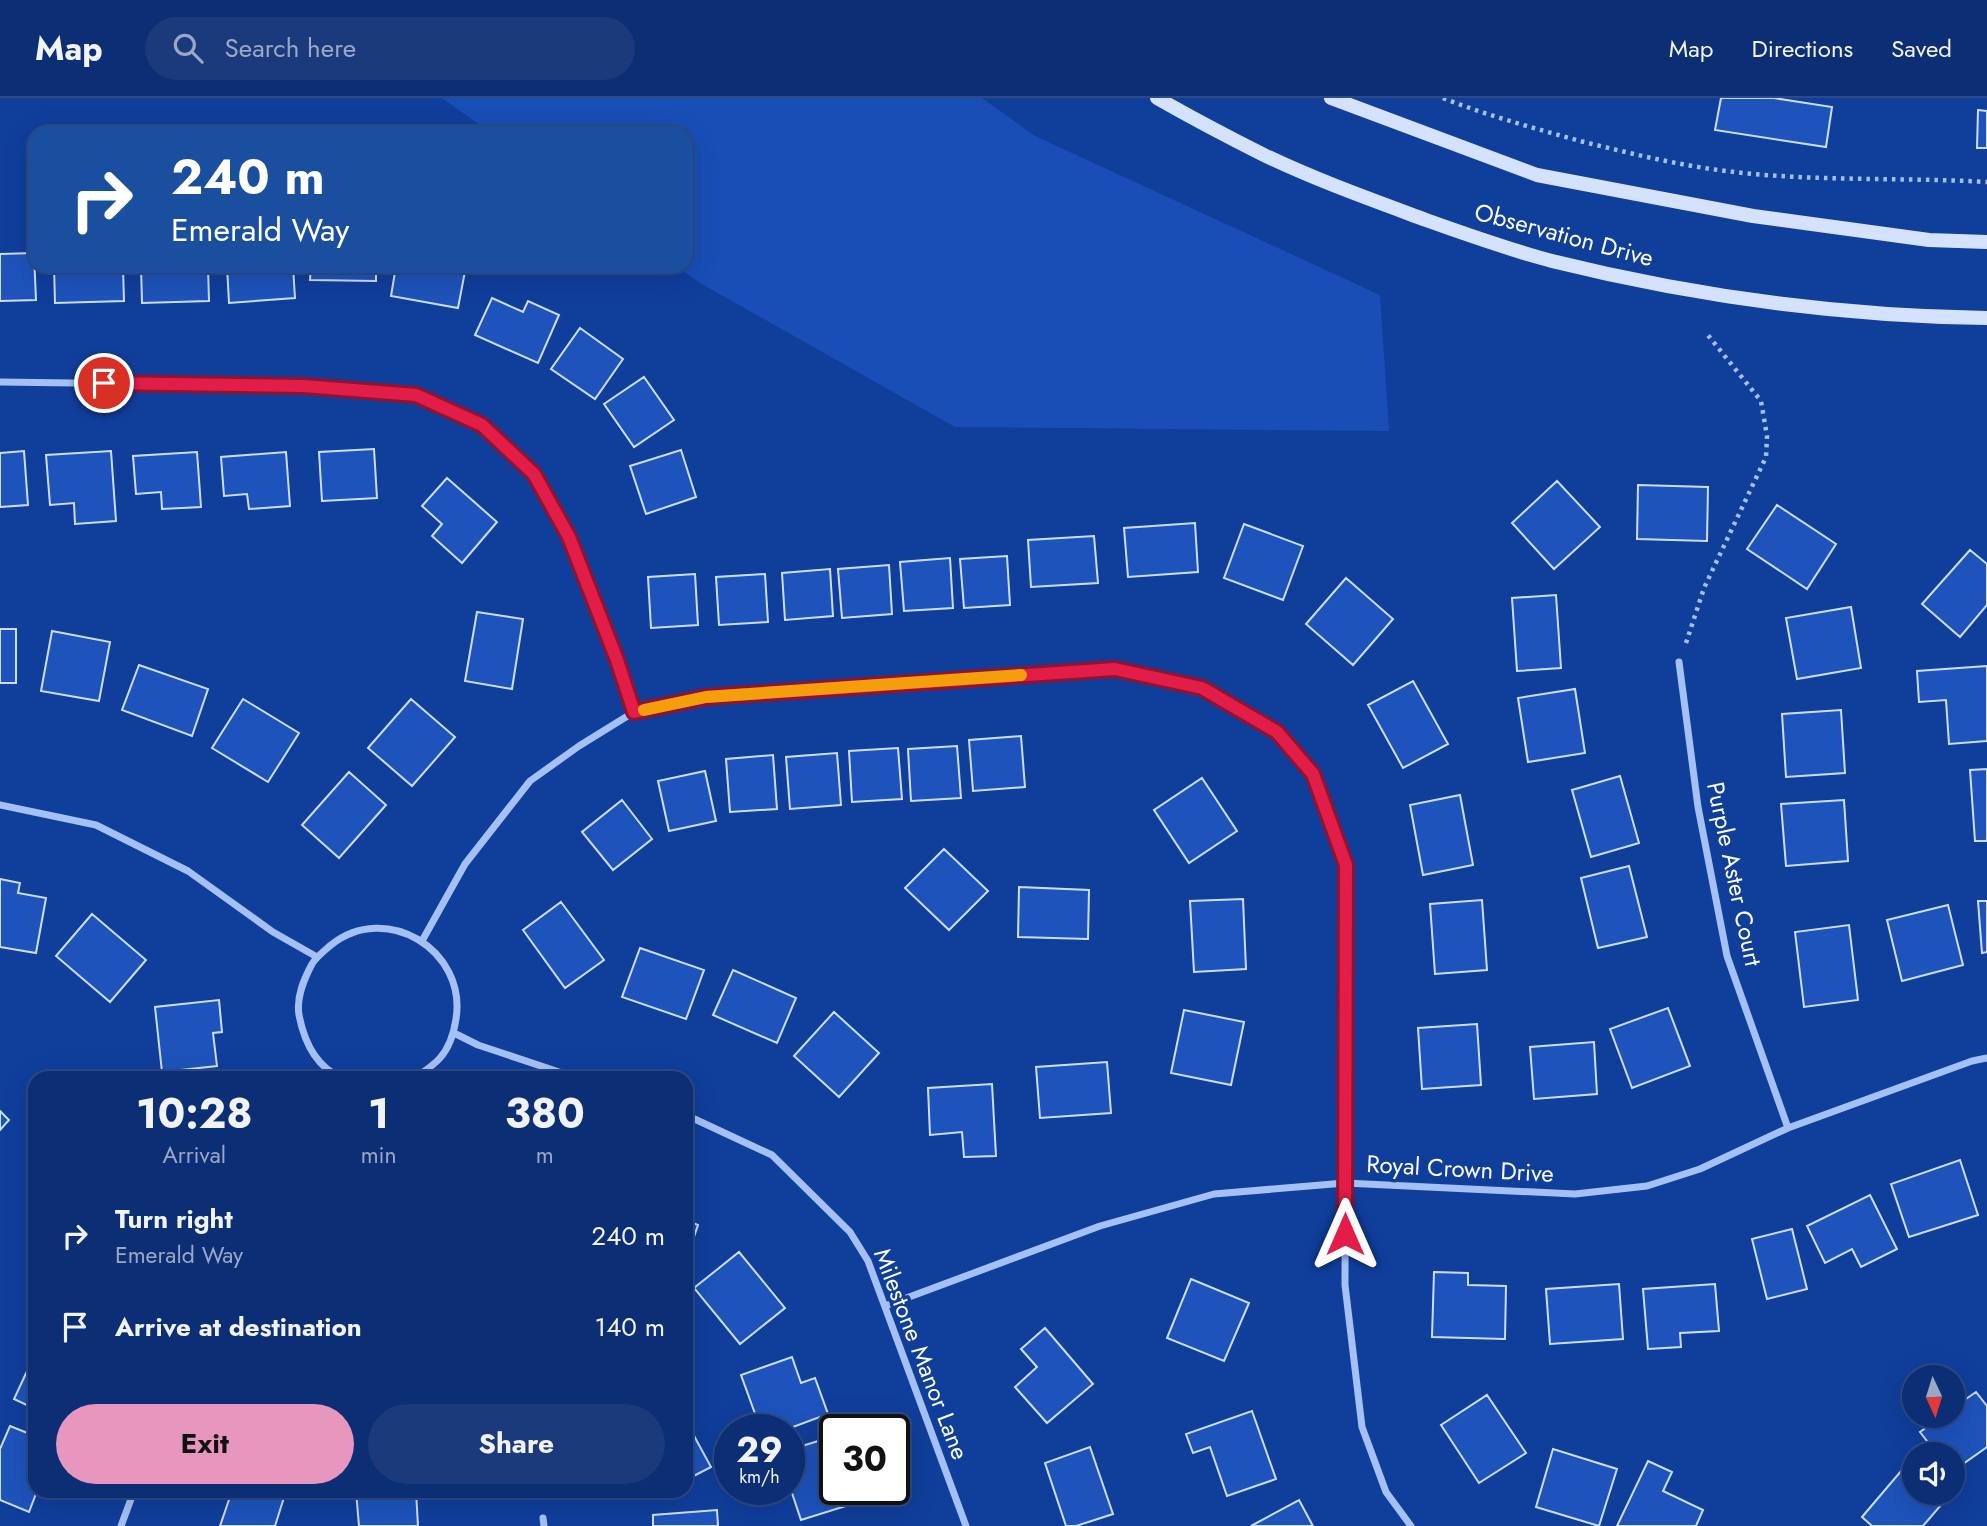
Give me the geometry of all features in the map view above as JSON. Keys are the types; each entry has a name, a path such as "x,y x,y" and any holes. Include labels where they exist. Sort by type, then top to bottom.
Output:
{"street":[{"name":"Observation Drive","path":"1157,98 1266,156 1363,197 1470,236 1551,260 1643,281 1748,298 1855,311 1987,318"},
{"name":"Observation Drive","path":"1331,98 1536,175 1753,216 1928,240 1987,242"},
{"path":"0,382 303,386 416,395 482,425 534,474 569,537 617,660 634,712"},
{"name":"Purple Aster Court","path":"1679,662 1698,807 1727,956 1788,1128"},
{"path":"422,941 465,864 530,781 634,712 706,697 1115,669 1202,688 1277,732 1313,774 1346,865 1345,1284 1362,1427 1386,1492 1410,1526"},
{"path":"0,805 96,825 188,871 273,932 317,957"},
{"path":"328,1071 313,1054 303,1036 298,1008 303,981 317,957 342,937 368,929 396,930 422,941 438,954 453,978 458,1005 454,1033 441,1057 424,1071"},
{"path":"454,1033 478,1045 557,1071"},
{"name":"Royal Crown Drive","path":"885,1306 1100,1226 1213,1194 1345,1183 1574,1194 1647,1186 1700,1169 1788,1128 1972,1061 1987,1058"},
{"name":"Milestone Manor Lane","path":"693,1118 772,1155 850,1233 868,1261 966,1526"},
{"path":"121,1526 131,1498"}],"path":[{"path":"1443,98 1492,117 1648,159 1727,171 1812,178 1987,181"},
{"path":"1679,662 1704,588 1766,457 1767,436 1761,401 1707,334"}],"shaded area":[{"path":"442,98 982,98 1035,136 1380,295 1389,431 955,427 686,273 693,273 693,126 481,126"}],"building":[{"path":"1721,98 1774,98 1832,107 1826,147 1715,130"},
{"path":"1978,110 1987,111 1987,148 1977,148"},
{"path":"28,253 28,273 35,273 36,300 0,301 0,254"},
{"path":"54,273 123,273 124,301 55,303"},
{"path":"141,273 208,273 209,301 142,303"},
{"path":"227,273 293,273 295,298 229,303"},
{"path":"310,273 376,273 376,281 310,280"},
{"path":"395,273 465,273 458,308 391,296"},
{"path":"492,298 523,312 528,301 559,315 538,363 475,335"},
{"path":"580,328 623,359 595,399 551,369"},
{"path":"644,377 674,420 634,447 604,404"},
{"path":"374,449 377,498 322,501 319,452"},
{"path":"681,450 696,497 646,514 630,466"},
{"path":"24,451 28,505 0,507 0,453"},
{"path":"111,451 116,521 75,524 74,503 50,505 46,455"},
{"path":"197,452 201,507 162,509 161,492 136,494 133,456"},
{"path":"286,452 290,506 249,509 247,494 224,496 221,457"},
{"path":"447,478 497,522 462,563 432,536 442,524 422,506"},
{"path":"1557,481 1600,527 1554,569 1512,523"},
{"path":"1638,485 1708,487 1707,541 1637,539"},
{"path":"1777,505 1836,544 1807,589 1747,549"},
{"path":"1195,523 1198,572 1128,577 1124,528"},
{"path":"1244,524 1303,546 1283,600 1224,578"},
{"path":"1094,536 1098,583 1031,587 1028,540"},
{"path":"1970,550 1987,564 1987,605 1960,637 1922,604"},
{"path":"1007,556 1010,605 964,608 960,559"},
{"path":"950,558 953,608 904,611 900,562"},
{"path":"889,565 892,614 842,618 838,569"},
{"path":"830,569 833,616 785,620 782,573"},
{"path":"695,574 698,625 651,628 648,577"},
{"path":"765,574 768,622 719,625 716,577"},
{"path":"1346,578 1393,619 1353,665 1306,624"},
{"path":"1556,595 1561,668 1517,671 1512,598"},
{"path":"1851,607 1861,668 1797,679 1786,618"},
{"path":"477,612 523,619 512,689 465,681"},
{"path":"0,629 16,629 16,683 0,683"},
{"path":"52,631 110,642 99,701 41,691"},
{"path":"139,665 208,689 192,736 122,710"},
{"path":"1987,666 1987,741 1949,744 1946,700 1919,702 1917,671"},
{"path":"1413,681 1448,744 1403,768 1368,705"},
{"path":"1575,689 1585,753 1528,762 1518,698"},
{"path":"243,699 299,733 268,782 212,748"},
{"path":"411,699 455,737 412,786 368,748"},
{"path":"1841,710 1845,773 1786,777 1782,714"},
{"path":"1021,736 1025,787 973,791 969,740"},
{"path":"957,746 961,798 911,801 908,749"},
{"path":"898,748 902,799 852,802 849,751"},
{"path":"837,753 841,805 790,809 786,757"},
{"path":"773,755 777,809 730,812 726,759"},
{"path":"1987,769 1987,841 1975,841 1970,770"},
{"path":"705,771 716,821 669,831 658,781"},
{"path":"349,772 386,805 339,858 302,825"},
{"path":"1620,776 1639,843 1591,857 1572,790"},
{"path":"1202,778 1237,831 1189,863 1154,810"},
{"path":"1460,795 1473,865 1423,875 1410,805"},
{"path":"622,800 652,839 613,870 582,832"},
{"path":"1844,800 1848,861 1786,866 1781,804"},
{"path":"944,849 988,891 949,930 905,888"},
{"path":"1629,866 1647,937 1598,948 1581,878"},
{"path":"0,879 20,883 18,893 46,898 36,953 0,947"},
{"path":"1019,887 1089,890 1088,939 1018,937"},
{"path":"1243,899 1246,969 1194,972 1190,901"},
{"path":"1482,900 1487,970 1435,974 1430,904"},
{"path":"1978,901 1987,901 1987,952 1982,953"},
{"path":"561,902 604,960 565,988 523,930"},
{"path":"1948,905 1963,965 1902,981 1887,920"},
{"path":"92,914 146,960 110,1002 56,956"},
{"path":"1849,925 1858,1000 1804,1007 1795,932"},
{"path":"640,948 704,970 686,1019 622,997"},
{"path":"733,970 796,998 777,1043 713,1015"},
{"path":"219,1000 222,1032 213,1033 217,1066 162,1071 155,1007"},
{"path":"1668,1008 1690,1066 1632,1088 1610,1029"},
{"path":"1184,1010 1244,1022 1231,1085 1171,1073"},
{"path":"834,1012 879,1053 839,1097 794,1056"},
{"path":"1477,1024 1481,1085 1422,1089 1418,1028"},
{"path":"1594,1042 1597,1094 1534,1099 1530,1047"},
{"path":"1107,1062 1111,1113 1040,1118 1036,1067"},
{"path":"992,1084 996,1156 964,1157 962,1132 930,1135 928,1088"},
{"path":"0,1111 9,1120 0,1130"},
{"path":"1960,1160 1978,1215 1909,1237 1891,1184"},
{"path":"1870,1195 1897,1249 1861,1267 1852,1249 1825,1263 1807,1226"},
{"path":"693,1223 698,1225 693,1240"},
{"path":"1792,1229 1807,1289 1767,1299 1752,1239"},
{"path":"739,1252 785,1308 740,1344 694,1288"},
{"path":"1434,1272 1468,1273 1468,1285 1506,1286 1505,1339 1432,1337"},
{"path":"1191,1279 1249,1303 1224,1361 1167,1338"},
{"path":"1619,1284 1623,1339 1550,1344 1546,1289"},
{"path":"1715,1284 1719,1331 1680,1333 1681,1347 1648,1349 1643,1289"},
{"path":"1045,1328 1093,1384 1047,1423 1015,1387 1037,1367 1021,1349"},
{"path":"792,1357 801,1383 815,1378 828,1414 819,1414 819,1417 805,1423 805,1414 755,1414 741,1375"},
{"path":"28,1369 28,1406 14,1399"},
{"path":"1976,1392 1987,1406 1987,1447 1965,1463 1965,1442 1928,1442 1920,1432 1926,1428 1965,1428 1965,1400"},
{"path":"1487,1395 1526,1453 1479,1483 1441,1425"},
{"path":"1252,1411 1276,1479 1227,1496 1210,1447 1193,1453 1186,1434"},
{"path":"10,1426 28,1433 28,1498 34,1498 29,1512 0,1500 0,1449"},
{"path":"693,1434 711,1467 693,1476"},
{"path":"819,1441 819,1505 849,1505 801,1520 796,1505 805,1505 805,1445"},
{"path":"1090,1447 1113,1514 1076,1526 1066,1526 1045,1463"},
{"path":"1553,1449 1617,1469 1599,1526 1536,1507"},
{"path":"1648,1461 1672,1472 1663,1491 1703,1510 1696,1526 1617,1526"},
{"path":"1902,1470 1902,1505 1941,1505 1923,1526 1872,1526 1862,1517"},
{"path":"230,1498 284,1498 275,1526 220,1526"},
{"path":"357,1498 416,1498 418,1526 359,1526"},
{"path":"1299,1500 1313,1526 1251,1526"},
{"path":"717,1510 718,1526 653,1526 653,1515"}],"slow traffic":[{"path":"644,710 706,697 1021,675"}],"route":[{"path":"104,383 303,386 416,395 482,425 534,474 569,537 617,660 634,712 706,697 1115,669 1202,688 1277,732 1313,774 1346,865 1345,1234"}]}
